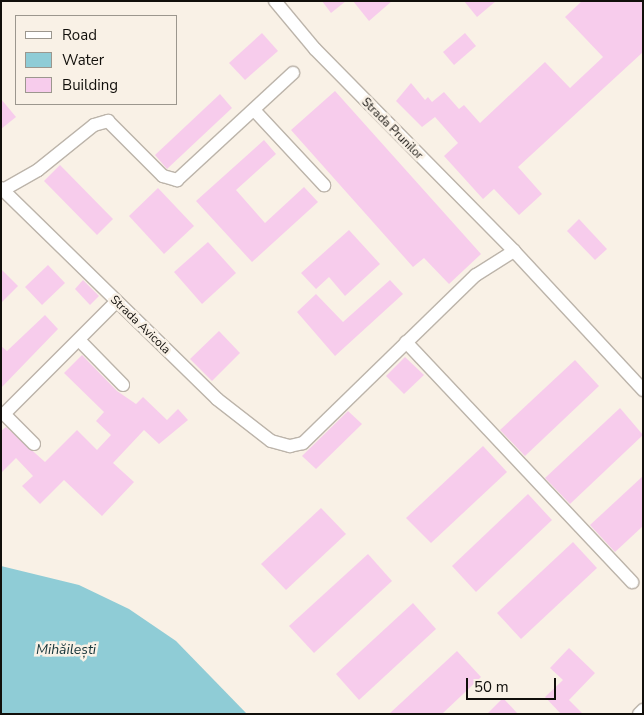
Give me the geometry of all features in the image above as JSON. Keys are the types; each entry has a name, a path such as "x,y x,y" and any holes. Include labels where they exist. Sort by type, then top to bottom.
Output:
{"street":[{"name":"Strada Prunilor","path":"275,1 328,64 514,251 643,390"},
{"path":"2,189 38,170 94,126 108,121 163,176 177,180 293,73"},
{"path":"254,110 324,185"},
{"name":"Strada Avicola","path":"2,189 116,302 230,410 271,441 290,446 303,443 406,342"},
{"path":"514,251 476,275 406,342 632,582"},
{"path":"34,444 4,414 116,302"},
{"path":"79,340 123,385"},
{"path":"639,714 643,710"}],"water":[{"name":"Mihăilești","path":"1,566 79,585 129,609 176,641 247,714 1,714"}],"building":[{"path":"322,1 346,1 331,13"},
{"path":"353,1 392,1 369,21"},
{"path":"464,1 496,1 477,17"},
{"path":"582,1 643,1 643,52 518,167 542,194 519,215 494,189 483,199 444,156 458,143 435,117 422,127 396,101 411,83 425,100 428,97 432,102 444,92 459,109 464,105 480,123 545,62 570,88 603,57 565,17"},
{"path":"262,33 278,51 245,80 229,63"},
{"path":"465,33 476,46 454,65 443,52"},
{"path":"335,91 481,254 449,284 424,258 413,267 291,130"},
{"path":"220,94 232,108 167,169 155,155"},
{"path":"1,99 16,117 1,129"},
{"path":"264,140 276,154 236,190 265,223 304,187 318,202 252,262 196,201"},
{"path":"60,165 113,219 97,235 44,181"},
{"path":"158,188 194,226 164,254 129,216"},
{"path":"579,219 607,249 595,260 567,231"},
{"path":"349,230 380,264 345,296 329,277 316,289 301,273"},
{"path":"208,242 236,273 202,304 174,272"},
{"path":"48,265 65,283 42,305 25,287"},
{"path":"1,269 18,286 1,303"},
{"path":"83,280 99,296 90,305 75,289"},
{"path":"390,280 403,294 335,356 297,312 316,294 343,322"},
{"path":"45,315 58,329 1,388 1,346 7,351"},
{"path":"219,331 240,353 212,381 190,359"},
{"path":"82,355 117,391 136,404 143,397 167,420 178,409 188,420 159,444 144,430 113,463 134,482 102,516 64,480 40,504 22,486 33,476 16,458 1,473 1,431 6,427 45,462 77,430 97,450 111,435 96,421 104,412 64,373"},
{"path":"405,357 424,375 404,394 386,376"},
{"path":"575,360 599,386 525,456 500,430"},
{"path":"620,408 643,435 570,504 545,478"},
{"path":"348,411 362,424 316,469 302,456"},
{"path":"483,446 507,472 431,543 406,518"},
{"path":"643,476 643,526 615,552 590,525"},
{"path":"528,494 552,520 476,592 452,566"},
{"path":"321,508 346,534 286,590 261,564"},
{"path":"573,542 597,568 521,639 497,613"},
{"path":"368,554 392,581 314,653 289,626"},
{"path":"413,603 436,629 359,700 336,674"},
{"path":"569,648 595,673 569,700 583,714 561,714 545,697 563,680 550,668"},
{"path":"457,651 481,677 442,714 389,714"},
{"path":"503,698 518,714 487,714"}]}
